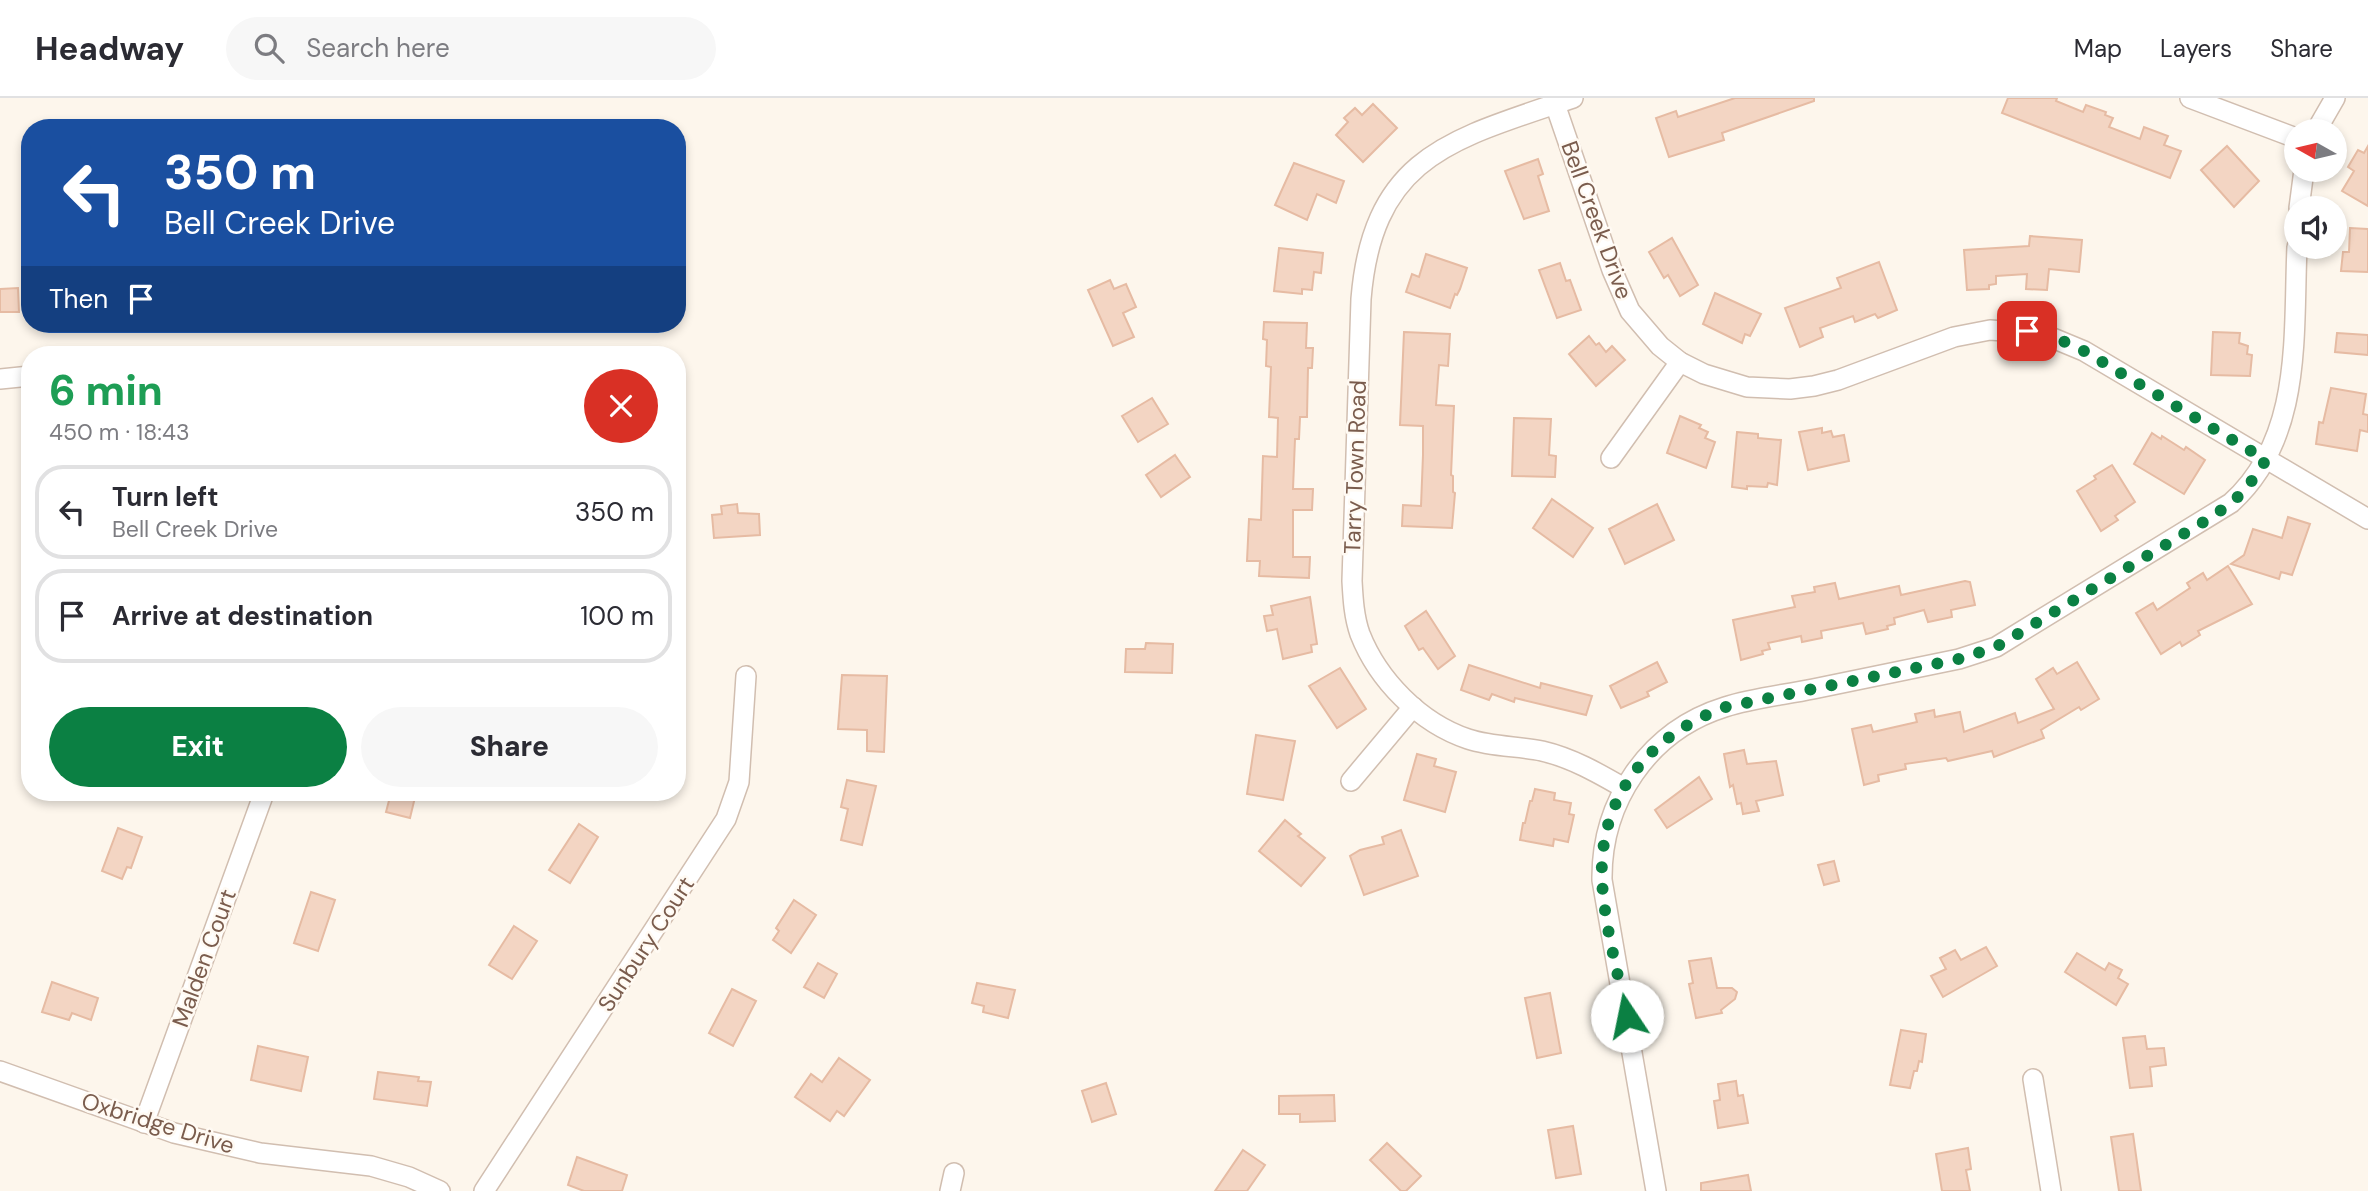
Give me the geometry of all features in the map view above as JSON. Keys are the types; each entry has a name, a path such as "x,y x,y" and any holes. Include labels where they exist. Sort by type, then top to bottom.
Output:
{"street":[{"path":"2190,98 2284,133"},
{"path":"2323,119 2335,98"},
{"name":"Bell Creek Drive","path":"1564,101 1620,291 1644,329 1680,362 1725,382 1747,387 1790,389 1838,380 1972,332 2027,331 2061,340 2084,351 2368,519"},
{"name":"Tarry Town Road","path":"1564,101 1476,131 1430,156 1409,175 1373,230 1367,250 1360,313 1352,581 1354,607 1360,632 1378,669 1413,707 1450,731 1468,739 1543,751 1562,757 1624,788"},
{"path":"1656,1191 1602,880 1605,839 1613,812 1640,763 1680,727 1710,712 1736,704 1959,659 1996,647 2215,515 2244,492 2266,460 2281,427 2290,388 2296,259"},
{"path":"1611,458 1680,362"},
{"path":"0,379 21,377"},
{"name":"Sunbury Court","path":"484,1191 726,819 739,782 746,676"},
{"path":"1351,782 1413,707"},
{"name":"Malden Court","path":"144,1123 261,801"},
{"name":"Oxbridge Drive","path":"0,1071 144,1123 231,1147 371,1166 409,1177 440,1191"},
{"path":"2034,1079 2051,1191"}],"building":[{"path":"1735,98 1814,98 1814,101 1722,133 1724,140 1669,157 1656,118 1676,111 1678,117"},
{"path":"2008,98 2057,98 2056,101 2083,112 2086,105 2106,112 2105,115 2113,118 2109,127 2140,139 2144,127 2168,136 2164,145 2181,151 2170,178 2002,113"},
{"path":"1373,104 1397,128 1363,162 1336,135 1348,122 1344,118 1355,108 1362,115"},
{"path":"2227,146 2259,181 2234,207 2201,170"},
{"path":"2368,146 2368,206 2342,191 2354,171 2348,167 2358,150 2364,153"},
{"path":"1538,159 1543,174 1538,176 1549,211 1524,219 1505,171"},
{"path":"1294,163 1344,181 1336,203 1317,194 1307,220 1275,205"},
{"path":"2350,228 2368,229 2368,272 2341,271 2342,259 2347,259"},
{"path":"2030,236 2082,240 2079,272 2049,269 2047,290 2026,289 2027,274 1996,276 1996,284 1989,285 1989,289 1967,290 1964,250 2029,246"},
{"path":"1672,238 1698,285 1680,296 1668,275 1664,278 1649,252"},
{"path":"1279,248 1323,253 1321,273 1314,272 1312,290 1302,289 1302,294 1274,291"},
{"path":"1426,254 1467,268 1450,308 1406,292 1412,274 1419,277"},
{"path":"1879,262 1897,310 1878,318 1875,314 1855,322 1853,316 1820,328 1823,337 1800,347 1785,308 1841,288 1837,278"},
{"path":"1560,263 1566,281 1570,280 1581,310 1557,318 1539,270"},
{"path":"1110,280 1114,289 1126,284 1136,307 1123,313 1134,337 1113,346 1088,290"},
{"path":"18,288 19,312 0,312 0,289"},
{"path":"1715,293 1761,314 1750,336 1745,334 1742,343 1703,324"},
{"path":"1264,322 1307,323 1306,348 1313,348 1312,368 1308,368 1307,417 1300,417 1299,439 1295,439 1293,489 1313,489 1312,510 1293,510 1293,557 1310,557 1309,578 1259,576 1260,561 1247,561 1249,519 1261,520 1263,456 1277,457 1278,418 1269,417 1271,367 1266,366 1267,340 1263,339"},
{"path":"1404,332 1450,334 1448,366 1439,365 1436,405 1454,406 1451,475 1455,493 1452,528 1402,526 1403,505 1421,506 1423,455 1423,426 1400,425"},
{"path":"2213,332 2240,333 2239,343 2248,346 2247,354 2252,355 2250,376 2211,375"},
{"path":"2337,333 2368,335 2368,355 2335,352"},
{"path":"1589,336 1606,352 1612,346 1625,360 1596,386 1569,354"},
{"path":"2331,388 2366,394 2363,414 2368,415 2368,432 2360,430 2357,451 2316,444 2319,422 2323,423"},
{"path":"1152,398 1168,424 1138,442 1122,416"},
{"path":"1680,416 1701,425 1699,428 1708,432 1705,438 1715,442 1706,468 1667,453"},
{"path":"1514,418 1551,419 1549,455 1556,456 1555,477 1512,476"},
{"path":"1822,428 1822,433 1831,431 1833,437 1844,435 1849,461 1808,470 1799,432"},
{"path":"1737,432 1758,434 1758,438 1781,440 1777,485 1768,483 1767,487 1747,486 1747,489 1732,487"},
{"path":"2152,433 2184,450 2186,447 2205,460 2184,494 2134,464"},
{"path":"1175,455 1190,477 1161,497 1146,475"},
{"path":"2112,465 2135,502 2115,516 2118,520 2101,531 2077,491"},
{"path":"1552,499 1593,528 1573,557 1533,528"},
{"path":"737,504 738,513 759,514 760,535 714,538 712,515 722,514 721,506"},
{"path":"1657,504 1674,540 1625,564 1609,529"},
{"path":"2288,517 2310,524 2292,575 2281,572 2279,579 2231,564 2244,555 2253,529 2282,538"},
{"path":"2228,566 2252,604 2198,631 2200,635 2182,646 2180,642 2161,654 2136,613 2153,603 2157,610 2190,588 2187,583 2203,573 2207,580"},
{"path":"1970,582 1975,605 1951,610 1952,617 1928,622 1924,610 1894,618 1895,624 1887,626 1888,629 1866,634 1863,623 1821,631 1822,638 1802,642 1801,636 1768,643 1770,649 1762,651 1763,654 1741,660 1733,620 1795,607 1792,596 1815,592 1814,587 1835,583 1839,599 1899,586 1901,595"},
{"path":"1310,597 1317,644 1311,645 1312,652 1283,659 1277,629 1267,631 1264,616 1273,615 1271,606"},
{"path":"1426,611 1455,656 1438,669 1423,648 1419,650 1405,626"},
{"path":"1146,643 1173,644 1172,673 1125,672 1126,649 1145,649"},
{"path":"1657,662 1667,682 1647,692 1649,696 1621,708 1610,686"},
{"path":"2077,662 2099,699 2081,710 2079,707 2041,730 2044,738 1994,757 1992,751 1948,761 1946,758 1905,764 1906,769 1878,775 1879,781 1864,785 1852,729 1871,725 1873,732 1917,722 1915,714 1934,710 1935,717 1960,712 1964,732 2015,713 2018,723 2054,709 2036,679 2053,668 2057,674"},
{"path":"1469,665 1540,688 1541,683 1592,696 1586,715 1515,698 1514,702 1492,694 1489,700 1461,690"},
{"path":"1340,668 1366,709 1337,728 1309,686"},
{"path":"842,675 887,676 884,752 867,751 867,730 838,729"},
{"path":"1256,735 1295,741 1283,800 1247,794"},
{"path":"1744,750 1747,764 1776,761 1783,795 1756,801 1759,811 1743,814 1741,803 1737,804 1733,785 1730,787 1724,754"},
{"path":"1417,754 1436,759 1434,766 1456,772 1445,812 1404,800"},
{"path":"1699,777 1712,799 1667,828 1655,810"},
{"path":"847,780 876,786 862,845 841,840 848,809 841,807"},
{"path":"1535,789 1555,793 1554,800 1571,803 1569,814 1574,815 1568,842 1554,839 1553,846 1520,840"},
{"path":"389,801 414,801 410,818 386,812"},
{"path":"1285,820 1301,834 1298,836 1325,858 1301,886 1259,851"},
{"path":"579,824 598,837 570,883 549,870"},
{"path":"118,828 142,837 131,868 127,867 122,879 102,871"},
{"path":"1401,830 1418,876 1364,895 1350,856 1360,850 1384,844 1382,837"},
{"path":"1834,861 1839,881 1824,885 1818,865"},
{"path":"311,892 335,900 318,951 294,943"},
{"path":"794,900 816,915 791,953 773,940 779,931 776,928"},
{"path":"514,926 537,941 512,979 489,965"},
{"path":"1986,947 1997,966 1943,997 1931,976 1946,969 1940,958 1955,950 1961,960"},
{"path":"2077,953 2105,970 2109,963 2122,970 2118,978 2128,984 2116,1005 2065,972"},
{"path":"1711,958 1717,988 1732,988 1737,992 1735,999 1721,1010 1722,1013 1696,1018 1689,984 1693,983 1689,961"},
{"path":"818,963 837,974 824,998 804,987"},
{"path":"52,982 98,998 91,1020 72,1013 69,1020 42,1012"},
{"path":"977,983 1015,990 1008,1018 983,1012 984,1006 972,1003"},
{"path":"732,989 756,1001 733,1046 709,1033"},
{"path":"1550,993 1561,1053 1537,1058 1525,998"},
{"path":"1901,1030 1926,1034 1922,1062 1919,1061 1917,1071 1914,1071 1910,1088 1890,1085"},
{"path":"2145,1036 2147,1049 2164,1048 2166,1065 2150,1067 2152,1086 2130,1088 2123,1038"},
{"path":"258,1046 308,1057 301,1091 251,1080"},
{"path":"839,1058 870,1080 844,1116 837,1111 830,1121 795,1097 811,1074 822,1082"},
{"path":"378,1072 419,1077 418,1081 431,1082 427,1106 374,1099"},
{"path":"1736,1081 1738,1096 1743,1095 1748,1123 1718,1128 1714,1101 1720,1100 1718,1084"},
{"path":"1106,1083 1116,1114 1092,1122 1082,1091"},
{"path":"1334,1095 1335,1121 1300,1122 1300,1114 1279,1114 1279,1096"},
{"path":"1573,1126 1581,1174 1556,1178 1548,1130"},
{"path":"2133,1134 2141,1191 2119,1191 2111,1137"},
{"path":"1387,1143 1421,1176 1406,1191 1401,1191 1370,1160"},
{"path":"1968,1148 1971,1169 1966,1170 1970,1191 1942,1191 1936,1154"},
{"path":"1243,1150 1265,1165 1247,1191 1215,1191"},
{"path":"577,1157 627,1175 622,1191 584,1191 568,1185"},
{"path":"1748,1175 1751,1191 1701,1191 1701,1183"}],"route":[{"path":"1627,1016 1603,893 1603,853 1613,812 1624,788 1640,763 1666,738 1695,719 1726,707 1959,659 1996,647 2215,515 2244,492 2266,460 2084,351 2061,340 2027,331"}]}
